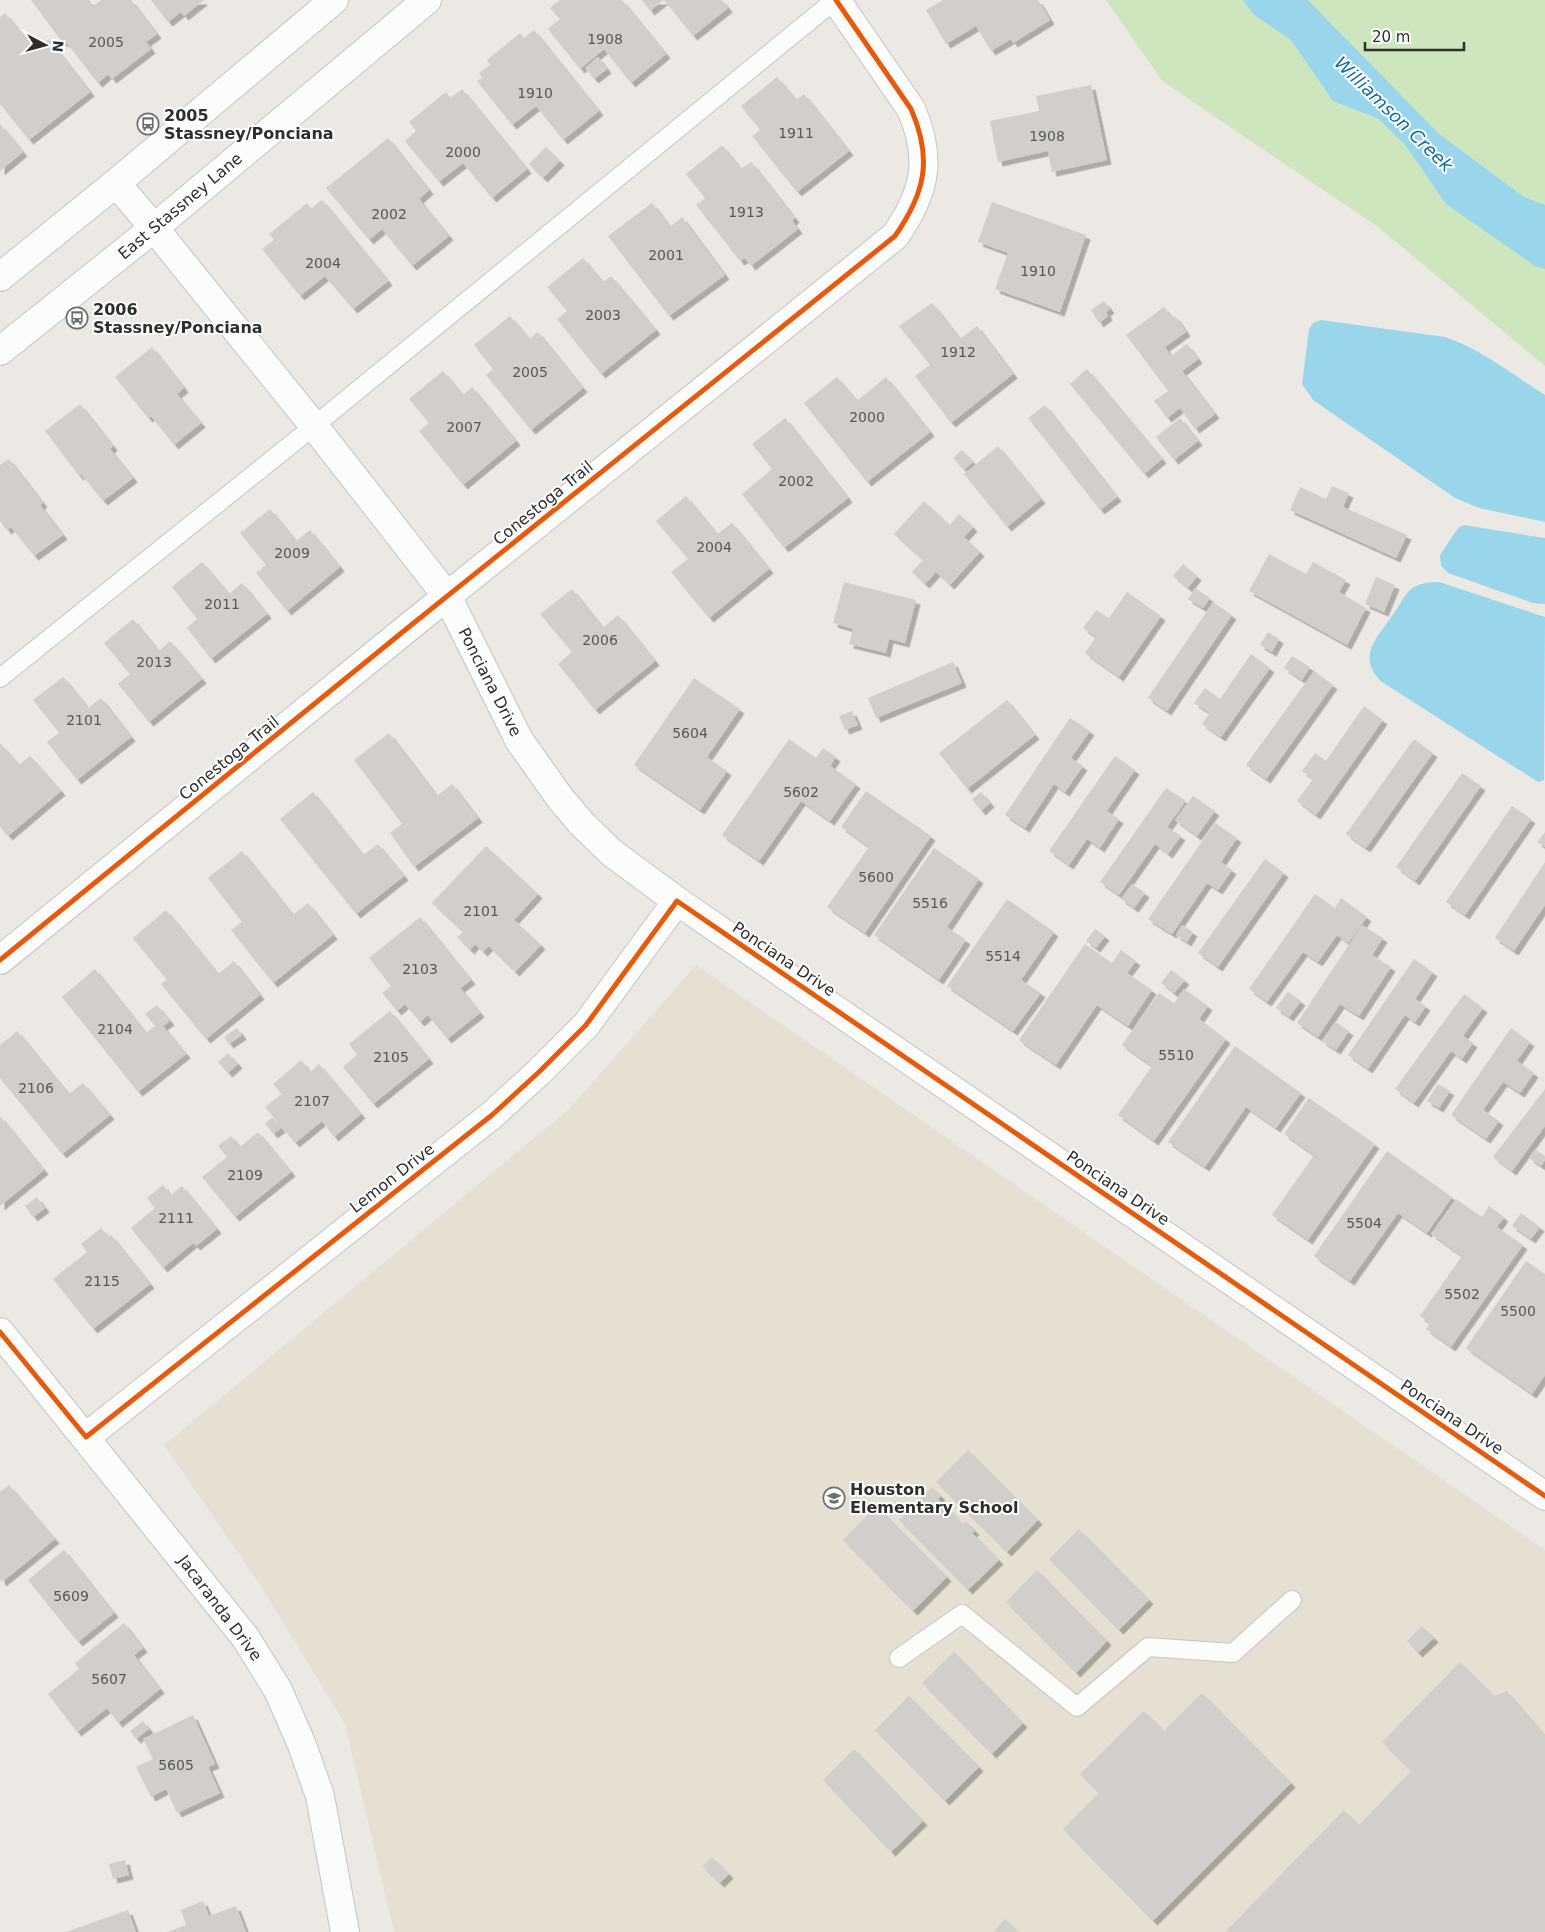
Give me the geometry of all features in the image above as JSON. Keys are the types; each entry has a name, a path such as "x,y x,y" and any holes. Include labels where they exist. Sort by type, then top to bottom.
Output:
{"street":[{"path":"0,277 116,183 334,0"},
{"name":"East Stassney Lane","path":"0,351 154,228 427,0"},
{"name":"Conestoga Trail","path":"0,960 447,596 895,236 910,214 920,191 924,166 923,146 919,127 911,109 835,0"},
{"name":"Ponciana Drive","path":"116,183 314,426 447,596 497,700 519,740 554,791 581,823 612,853 678,901 1545,1496"},
{"name":"Lemon Drive","path":"86,1437 492,1115 586,1025 678,901"},
{"name":"Jacaranda Drive","path":"0,1332 246,1637 278,1690 302,1745 320,1796 345,1932"}],"lane":[{"path":"0,678 314,426 835,0"},
{"path":"899,1658 962,1614 1076,1707 1148,1647 1233,1653 1292,1600"}],"shaded area":[{"name":"Houston Elementary School","path":"696,965 1545,1550 1545,1932 394,1932 345,1724 262,1588 164,1445 569,1109"}],"green space":[{"path":"1106,0 1545,0 1545,366 1378,227 1162,81"}],"water":[{"name":"Williamson Creek","path":"1243,0 1308,0 1438,133 1524,197 1545,205 1545,269 1535,266 1446,204 1406,146 1379,119 1333,101 1291,40 1253,14"},
{"path":"1321,320 1445,337 1484,355 1545,395 1545,522 1479,508 1455,498 1313,400 1302,384 1309,329 1313,323"},
{"path":"1464,525 1545,538 1545,604 1533,603 1448,573 1441,566 1440,555 1458,528"},
{"path":"1439,582 1545,617 1544,780 1538,782 1382,682 1374,673 1370,664 1371,648 1405,596 1410,590 1420,584"}],"building":[{"path":"31,0 89,0 93,6 101,0 131,0 157,34 146,42 151,49 112,79 108,74 98,83 65,41 63,43"},
{"path":"151,0 204,0 184,16 181,12 168,22"},
{"path":"560,0 622,0 666,54 631,83 604,49 580,69 548,29 560,19 550,8"},
{"path":"642,0 664,0 650,11"},
{"path":"664,0 722,0 728,8 693,36"},
{"path":"943,0 1038,0 1050,20 1013,43 1011,39 991,51 976,26 946,44 926,10"},
{"path":"5,13 35,51 49,39 90,92 29,140 0,104 0,17"},
{"path":"534,30 599,111 563,140 536,106 512,125 477,81 482,78 479,73 490,65 487,60 520,33 524,38"},
{"path":"598,57 607,69 594,79 585,68"},
{"path":"777,77 796,100 804,94 849,151 797,192 752,136 760,130 741,106"},
{"path":"1091,85 1107,160 1052,172 1048,151 998,162 990,121 1039,111 1036,96"},
{"path":"462,89 527,169 492,198 463,163 439,182 405,141 416,131 409,122 446,92 450,98"},
{"path":"0,124 23,152 0,171"},
{"path":"388,138 429,190 419,199 449,236 412,266 382,229 369,240 326,188"},
{"path":"722,145 741,169 751,162 795,218 792,221 798,229 751,266 745,258 740,261 696,205 705,198 686,174"},
{"path":"546,147 560,161 543,178 529,164"},
{"path":"322,200 388,281 353,309 325,276 300,296 262,249 274,240 269,234 307,203 311,209"},
{"path":"992,202 1086,235 1060,312 995,289 1008,253 978,242"},
{"path":"652,203 670,227 682,217 725,275 669,316 608,236"},
{"path":"583,258 603,282 611,276 656,330 601,374 557,319 567,311 547,287"},
{"path":"1104,301 1110,309 1106,312 1108,316 1099,323 1091,310"},
{"path":"932,303 960,339 977,326 1013,374 951,423 915,376 930,365 899,326"},
{"path":"1164,307 1172,318 1175,316 1186,332 1165,347 1171,356 1187,344 1198,359 1182,371 1215,414 1195,429 1180,408 1167,418 1154,401 1168,391 1126,335"},
{"path":"510,316 529,339 538,332 583,388 531,430 486,375 493,369 474,345"},
{"path":"152,347 184,388 177,394 201,423 174,445 151,416 148,418 115,377"},
{"path":"1087,369 1162,459 1144,474 1070,384"},
{"path":"443,371 463,395 472,387 516,441 463,485 419,431 429,423 409,399"},
{"path":"837,377 857,401 886,377 930,432 867,482 804,403"},
{"path":"80,404 113,446 110,449 133,478 103,501 81,474 79,476 45,431"},
{"path":"1045,405 1117,497 1100,510 1028,418"},
{"path":"785,418 848,498 784,548 742,494 772,469 752,444"},
{"path":"1180,418 1198,441 1174,460 1156,437"},
{"path":"998,446 1041,499 1007,527 964,474"},
{"path":"962,450 973,462 964,470 953,458"},
{"path":"9,459 43,503 40,505 63,535 34,556 11,527 7,530 0,521 0,465"},
{"path":"1332,486 1349,493 1343,507 1407,535 1396,558 1290,510 1300,487 1326,499"},
{"path":"686,496 717,534 732,523 769,569 709,618 671,572 688,559 656,521"},
{"path":"924,501 950,525 959,514 973,527 964,537 980,552 950,585 936,572 925,584 912,572 923,560 894,534"},
{"path":"270,509 296,541 310,530 340,567 287,611 256,573 266,565 240,533"},
{"path":"1269,554 1306,574 1313,562 1346,580 1339,592 1366,608 1347,645 1249,591"},
{"path":"202,562 229,594 242,583 267,614 211,659 187,628 197,619 172,587"},
{"path":"1183,564 1197,576 1188,588 1173,576"},
{"path":"1376,577 1395,585 1384,612 1365,604"},
{"path":"844,582 916,600 905,643 889,639 886,653 849,644 853,629 833,623"},
{"path":"1195,588 1210,598 1203,608 1188,599"},
{"path":"572,589 603,628 618,615 655,661 595,710 558,664 572,652 540,614"},
{"path":"1127,592 1161,616 1119,677 1085,653 1096,637 1083,628 1096,610 1109,618"},
{"path":"1213,602 1232,615 1167,711 1148,698"},
{"path":"133,619 159,651 170,641 202,679 149,722 118,684 130,674 104,643"},
{"path":"1268,632 1279,639 1272,652 1260,645"},
{"path":"1251,654 1270,668 1221,737 1202,724 1210,713 1194,703 1205,688 1220,699"},
{"path":"1292,656 1310,667 1302,680 1284,668"},
{"path":"953,662 962,683 876,718 868,698"},
{"path":"1314,671 1333,685 1266,779 1246,765"},
{"path":"63,677 88,708 101,698 131,737 77,780 47,742 59,733 33,700"},
{"path":"694,678 740,709 707,757 727,771 700,810 634,765"},
{"path":"1007,700 1035,735 967,789 939,753"},
{"path":"1364,706 1383,720 1316,815 1297,801 1313,779 1302,771 1315,753 1326,761"},
{"path":"852,711 858,725 845,730 839,716"},
{"path":"1070,718 1090,731 1071,758 1083,766 1065,792 1054,784 1025,828 1005,815"},
{"path":"389,733 437,796 452,784 478,818 414,867 390,833 402,824 354,760"},
{"path":"789,739 816,758 823,748 836,757 830,766 856,784 830,821 801,801 759,861 722,835"},
{"path":"1414,739 1433,753 1366,848 1346,834"},
{"path":"0,743 19,765 30,756 61,791 8,836 0,827"},
{"path":"1115,756 1135,770 1107,811 1119,819 1100,848 1087,839 1069,865 1049,851"},
{"path":"1462,773 1481,786 1415,881 1396,867"},
{"path":"1166,788 1186,801 1167,827 1181,836 1168,854 1155,844 1119,895 1100,882"},
{"path":"866,791 931,836 865,933 827,907 869,847 841,827"},
{"path":"313,792 363,855 378,844 404,876 356,914 280,819"},
{"path":"981,792 990,803 981,811 972,799"},
{"path":"1193,796 1215,811 1197,836 1175,820"},
{"path":"1512,806 1531,819 1465,915 1446,902"},
{"path":"1215,823 1237,838 1221,862 1232,870 1218,890 1207,883 1172,934 1148,919"},
{"path":"1545,832 1545,847 1537,842"},
{"path":"486,846 538,894 514,920 541,945 515,972 489,946 483,952 475,944 470,950 457,937 463,932 432,903"},
{"path":"934,848 979,879 947,927 966,940 939,980 874,935"},
{"path":"242,851 293,915 308,903 333,935 273,983 231,930 242,922 208,878"},
{"path":"1265,859 1284,873 1218,967 1198,953"},
{"path":"1545,862 1545,905 1514,951 1495,938"},
{"path":"1132,884 1145,893 1134,908 1121,899"},
{"path":"1315,894 1335,908 1341,898 1367,917 1348,943 1337,935 1318,962 1303,952 1267,1002 1249,989"},
{"path":"1007,899 1054,932 1021,980 1041,993 1013,1031 947,986"},
{"path":"166,910 218,974 234,961 260,995 206,1039 161,984 167,980 133,938"},
{"path":"420,917 471,980 460,988 480,1013 447,1039 428,1015 420,1022 405,1004 397,1011 382,993 391,986 369,958"},
{"path":"1182,925 1193,932 1187,942 1176,935"},
{"path":"1362,925 1383,938 1372,955 1391,967 1359,1016 1340,1004 1318,1037 1297,1023"},
{"path":"1095,929 1105,936 1096,948 1086,941"},
{"path":"1085,944 1112,963 1121,950 1136,961 1127,973 1152,990 1128,1026 1097,1005 1056,1065 1019,1040"},
{"path":"1414,959 1433,972 1415,999 1426,1006 1415,1022 1405,1015 1368,1069 1348,1055"},
{"path":"95,969 146,1033 155,1026 145,1014 157,1005 170,1021 163,1026 186,1054 138,1092 62,997"},
{"path":"1171,970 1185,980 1174,993 1161,983"},
{"path":"1184,989 1208,1006 1199,1019 1226,1039 1154,1141 1118,1115 1152,1066 1122,1045 1159,993 1174,1003"},
{"path":"1288,992 1301,1001 1289,1017 1276,1008"},
{"path":"1464,994 1483,1008 1463,1036 1473,1043 1462,1059 1451,1051 1414,1103 1395,1089"},
{"path":"390,1011 429,1059 373,1104 343,1067 357,1055 349,1044"},
{"path":"1335,1022 1349,1031 1336,1050 1322,1041"},
{"path":"237,1028 242,1035 229,1044 224,1037"},
{"path":"1511,1028 1530,1042 1517,1061 1534,1073 1520,1093 1503,1082 1483,1110 1499,1121 1486,1139 1451,1115"},
{"path":"17,1031 69,1094 83,1083 110,1115 62,1154 0,1078 0,1045"},
{"path":"1235,1046 1301,1093 1276,1128 1246,1107 1205,1167 1168,1142"},
{"path":"228,1053 238,1064 228,1073 218,1062"},
{"path":"301,1060 310,1072 319,1064 361,1114 334,1137 322,1121 295,1143 265,1107 282,1094 273,1084"},
{"path":"1438,1084 1450,1091 1439,1108 1427,1101"},
{"path":"1545,1089 1545,1126 1512,1171 1493,1157"},
{"path":"1309,1098 1375,1144 1308,1240 1272,1215 1314,1155 1284,1134"},
{"path":"0,1116 44,1170 0,1206"},
{"path":"273,1117 281,1128 273,1134 265,1123"},
{"path":"258,1132 291,1172 235,1217 202,1177 227,1157 218,1146 231,1136 240,1147"},
{"path":"1535,1149 1545,1156 1541,1166 1529,1158"},
{"path":"1387,1151 1452,1197 1427,1233 1398,1213 1350,1281 1314,1256"},
{"path":"163,1185 171,1195 182,1186 217,1229 196,1246 193,1243 163,1268 131,1228 155,1208 147,1198"},
{"path":"37,1197 45,1208 33,1217 25,1206"},
{"path":"1456,1199 1482,1217 1489,1206 1504,1217 1497,1227 1523,1245 1451,1347 1426,1329 1430,1323 1420,1316 1462,1256 1431,1234"},
{"path":"1521,1213 1540,1227 1531,1239 1512,1226"},
{"path":"101,1228 108,1237 111,1235 150,1284 93,1329 53,1279 87,1252 81,1244"},
{"path":"1526,1261 1545,1274 1545,1375 1532,1394 1466,1348"},
{"path":"968,1450 1038,1520 1007,1552 936,1482"},
{"path":"9,1485 55,1539 2,1582 0,1579 0,1492"},
{"path":"932,1487 941,1496 938,1499 963,1524 966,1521 975,1531 972,1533 999,1560 968,1590 899,1520"},
{"path":"877,1506 947,1577 913,1611 843,1540"},
{"path":"1079,1529 1149,1600 1119,1630 1049,1559"},
{"path":"64,1550 114,1613 78,1642 28,1580"},
{"path":"1037,1570 1107,1641 1076,1673 1006,1602"},
{"path":"124,1623 143,1648 134,1655 160,1689 118,1723 107,1708 77,1732 48,1694 79,1669 75,1663"},
{"path":"1422,1626 1434,1638 1418,1653 1407,1641"},
{"path":"954,1652 1023,1723 992,1754 922,1683"},
{"path":"1460,1662 1494,1696 1506,1691 1545,1736 1545,1932 1225,1932 1344,1810 1359,1825 1411,1771 1382,1742"},
{"path":"1202,1693 1291,1783 1153,1921 1063,1829 1099,1793 1080,1774 1144,1711 1164,1731"},
{"path":"909,1696 979,1767 945,1801 875,1730"},
{"path":"193,1715 215,1764 208,1767 220,1793 177,1813 166,1789 151,1797 136,1767 153,1759 143,1739"},
{"path":"143,1721 149,1729 136,1739 130,1731"},
{"path":"854,1749 923,1821 891,1852 823,1780"},
{"path":"712,1857 729,1874 720,1883 702,1866"},
{"path":"125,1860 129,1875 113,1879 109,1864"},
{"path":"203,1901 209,1916 236,1906 246,1932 167,1932 186,1925 181,1910"},
{"path":"128,1910 136,1932 66,1932"},
{"path":"1005,1919 1018,1932 993,1932"}],"cycle path":[{"path":"0,960 410,626 895,236 913,205 919,190 924,160 918,127 911,109 836,0"},
{"path":"0,1332 86,1437 492,1115 586,1025 677,901 1545,1496"}],"place":[{"name":"2005 Stassney/Ponciana","path":"148,124"},
{"name":"2006 Stassney/Ponciana","path":"77,318"},
{"name":"Houston Elementary School","path":"834,1498"}]}
